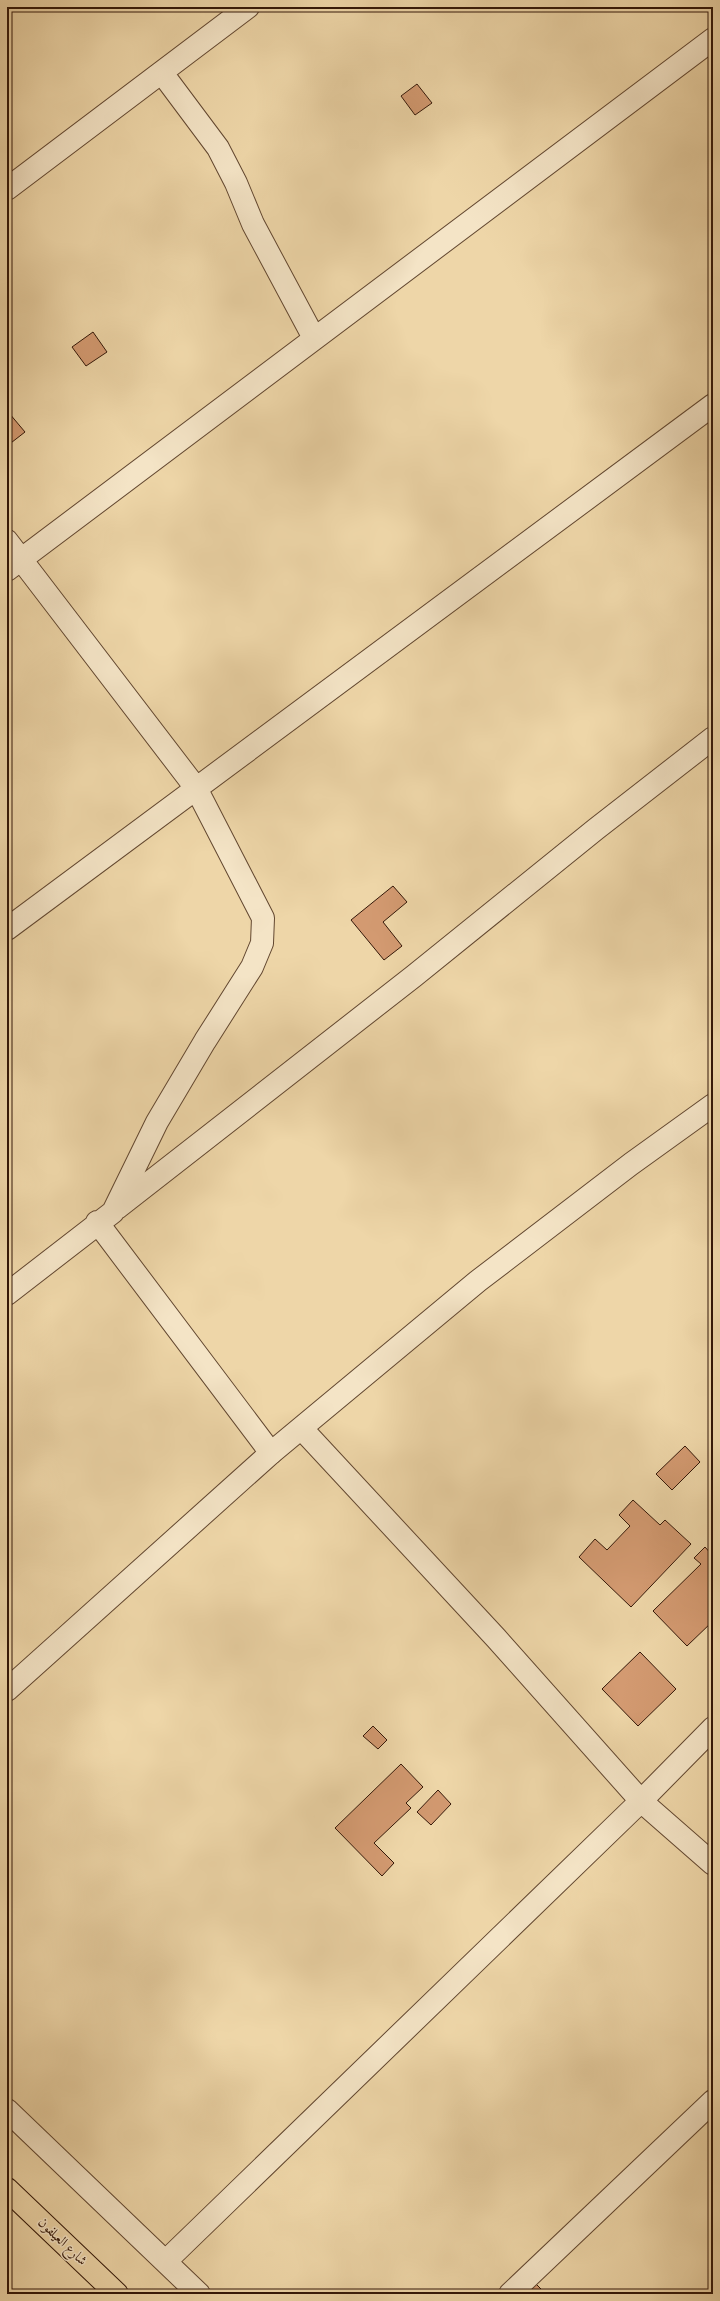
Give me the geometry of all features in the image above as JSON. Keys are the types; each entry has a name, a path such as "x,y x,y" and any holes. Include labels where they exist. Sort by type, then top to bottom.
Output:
{"highway":[{"name":"شارع العيلفون","path":"7,2189 117,2294"}],"street":[{"path":"7,189 248,7"},
{"path":"15,564 713,39"},
{"path":"162,73 218,148 236,183 253,224 314,338"},
{"path":"7,929 713,405"},
{"path":"7,540 15,564 196,788 263,918 262,943 252,967 205,1041 157,1122 105,1217"},
{"path":"7,1294 408,981 596,829 713,738"},
{"path":"7,1690 271,1453 302,1429 478,1281 631,1164 713,1105"},
{"path":"105,1217 271,1453"},
{"path":"302,1429 496,1638 641,1800 713,1864"},
{"path":"166,2261 641,1800 713,1728"},
{"path":"510,2294 713,2101"},
{"path":"7,2110 199,2294"}],"building":[{"path":"417,84 432,103 415,115 401,96"},
{"path":"93,332 107,352 86,366 72,347"},
{"path":"9,413 25,432 7,446 7,415"},
{"path":"393,886 407,902 383,922 402,946 384,960 351,920"},
{"path":"685,1446 700,1462 672,1490 656,1474"},
{"path":"633,1500 660,1525 665,1520 691,1544 631,1607 579,1557 595,1539 607,1550 630,1526 619,1515"},
{"path":"705,1547 713,1556 713,1567 708,1572 713,1576 713,1621 687,1646 653,1611 701,1564 694,1558"},
{"path":"640,1652 676,1689 638,1726 602,1689"},
{"path":"373,1726 387,1740 378,1749 363,1736"},
{"path":"401,1764 423,1787 406,1803 411,1808 374,1843 394,1863 382,1876 335,1828"},
{"path":"438,1790 451,1804 431,1825 417,1812"},
{"path":"533,2281 546,2294 520,2294"}]}
